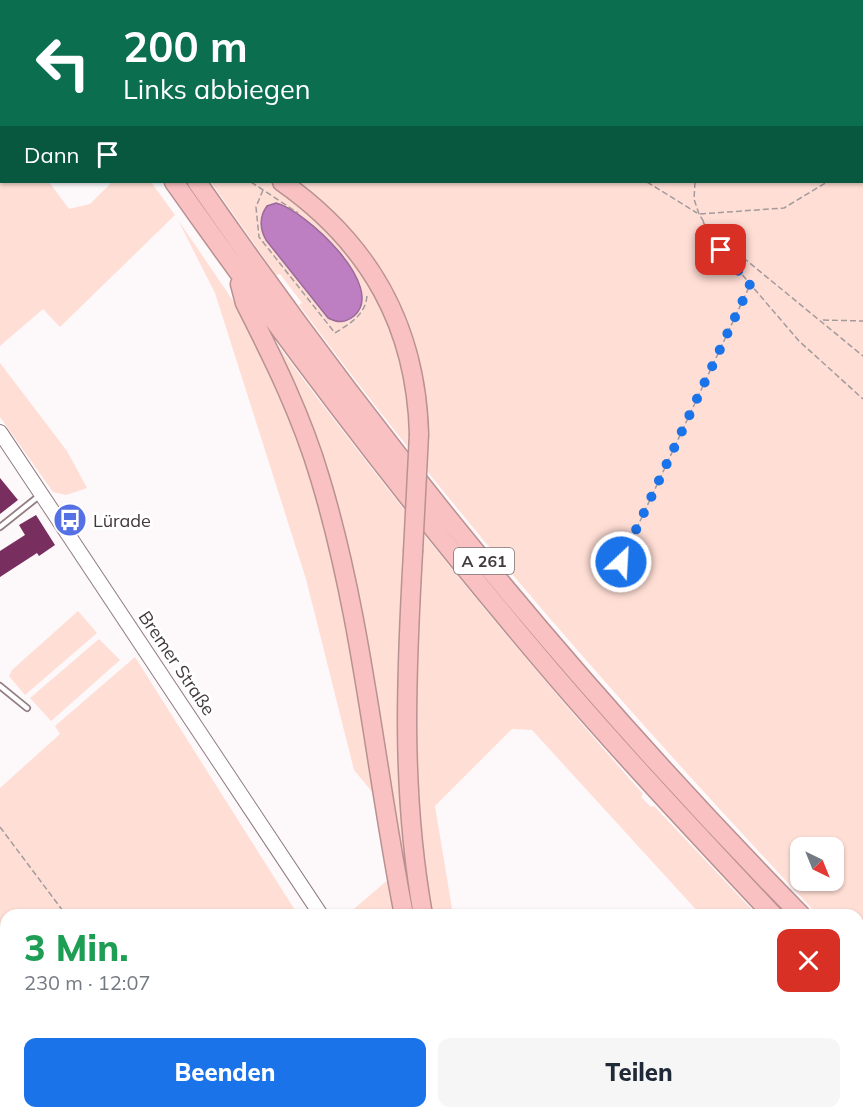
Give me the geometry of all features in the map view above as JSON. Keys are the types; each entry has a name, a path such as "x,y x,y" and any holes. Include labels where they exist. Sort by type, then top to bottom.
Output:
{"highway":[{"name":"A 261","path":"175,183 304,363 509,622 662,795 767,909"},
{"name":"A 261","path":"198,183 291,314 443,511 642,745 795,909"},
{"path":"283,183 336,226 359,253 385,294 409,356 416,390 419,434 405,693 406,758 413,850 422,909"},
{"path":"237,271 245,303 300,422 333,524 354,621 403,909"}],"main road":[{"name":"Bremer Straße","path":"0,432 317,909"}],"lane":[{"path":"0,527 42,495"},
{"path":"0,686 27,708"}],"path":[{"path":"252,183 304,218"},
{"path":"648,183 699,214 707,228 822,320 863,356"},
{"path":"695,183 694,199 706,230 799,341 863,399"},
{"path":"699,214 784,208 825,183"},
{"path":"263,190 256,207 259,237 334,333 359,315 365,307 367,292"},
{"path":"621,562 750,285"},
{"path":"822,320 863,321"},
{"path":"0,827 62,909"}],"shaded area":[{"path":"0,183 50,183 69,209 90,204 111,183 152,183 175,215 60,327 43,309 0,346"},
{"path":"212,183 271,183 306,208 351,253 386,311 427,441 423,384 345,225 329,207 295,183 863,183 863,909 812,909 796,891 844,891 844,837 790,837 790,885 682,768 549,618 421,464 299,305 302,303 280,274 276,275","holes":["280,204 322,234 359,282 358,312 349,320 334,321 261,225 264,209"]},
{"path":"276,203 289,209 322,234 339,251 352,269 360,287 362,303 354,316 348,320 341,322 328,318 266,240 262,232 263,214 267,206"},
{"path":"178,220 236,305 297,436 337,564 378,799 354,770 306,579 215,293"},
{"path":"274,340 408,514 500,628 643,794 641,797 651,807 654,806 751,909 696,909 532,730 512,729 435,806 452,909 430,909 417,825 413,754 420,548 405,532 402,621 418,909 408,909 370,672 271,341"},
{"path":"0,363 67,451 87,488 66,495 53,492 0,417"},
{"path":"78,611 97,633 25,695 9,676 12,670"},
{"path":"99,639 120,660 51,721 30,698"},
{"path":"135,657 294,909 0,909 0,788 60,734 55,726"},
{"path":"390,878 397,909 354,909"}],"building":[{"path":"0,478 18,500 0,514"},
{"path":"36,515 55,545 39,556 37,553 0,577 0,551 25,535 19,525"}],"place":[{"name":"Lürade","path":"70,520"}],"route":[{"path":"621,562 750,285 721,250"}]}
